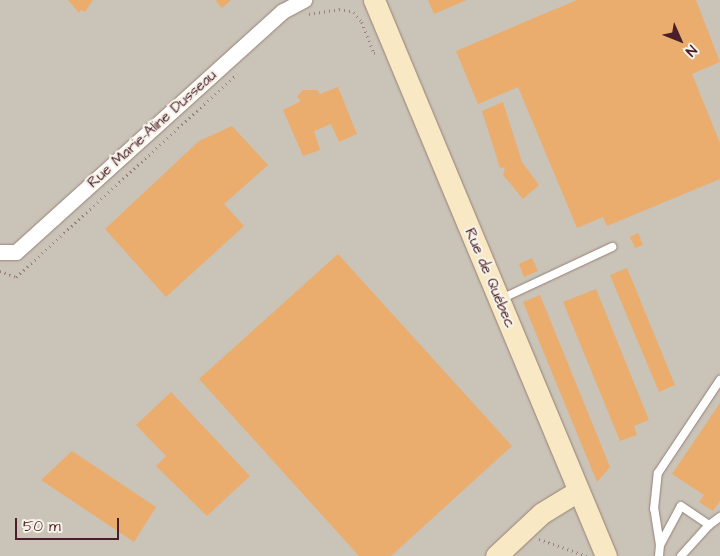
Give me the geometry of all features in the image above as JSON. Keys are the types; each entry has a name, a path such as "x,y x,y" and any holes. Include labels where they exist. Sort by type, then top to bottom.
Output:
{"street":[{"name":"Rue de Québec","path":"374,0 606,556"},
{"name":"Rue Marie-Aline Dusseau","path":"0,252 16,252 283,11 304,7"},
{"path":"496,556 542,513 578,491"}],"lane":[{"path":"499,300 612,247"},
{"path":"659,556 660,545 654,509 658,473 720,380"},
{"path":"660,545 682,506 709,525"},
{"path":"681,556 709,525 720,517"}],"path":[{"path":"304,7 354,12 362,22 374,53 393,46"},
{"path":"0,271 16,277 243,68"},
{"path":"533,545 539,539 587,556"}],"shaded area":[{"path":"0,0 720,0 720,556 0,556"}],"building":[{"path":"68,0 93,0 85,12 81,10 79,13"},
{"path":"215,0 231,0 222,8"},
{"path":"428,0 467,0 434,14"},
{"path":"577,0 696,0 720,62 692,74 720,143 720,179 607,226 603,217 577,228 518,87 478,104 456,51"},
{"path":"338,87 357,134 339,142 331,124 314,131 320,150 303,156 283,110 301,101 297,97 303,90 317,90 320,94"},
{"path":"503,102 522,162 539,185 523,199 503,175 505,167 500,168 482,111"},
{"path":"232,126 268,165 224,204 244,226 166,297 105,229 199,141"},
{"path":"638,233 643,245 635,248 630,237"},
{"path":"338,254 512,446 391,556 359,556 199,379"},
{"path":"532,258 538,271 524,277 519,264"},
{"path":"627,268 675,385 659,392 610,275"},
{"path":"596,289 649,420 634,426 637,435 620,441 563,302"},
{"path":"540,295 610,467 597,482 523,302"},
{"path":"171,392 250,476 207,516 156,466 166,456 136,425"},
{"path":"720,403 720,501 713,511 699,502 704,495 672,474"},
{"path":"72,451 156,507 134,542 41,480"}]}
